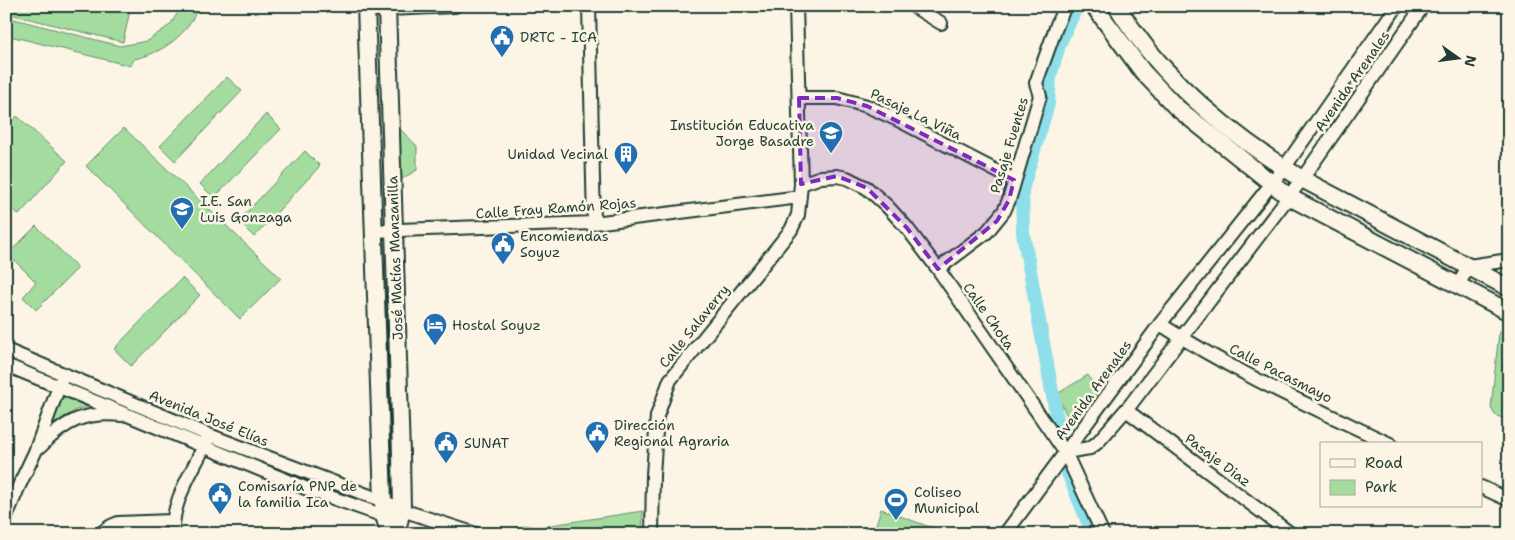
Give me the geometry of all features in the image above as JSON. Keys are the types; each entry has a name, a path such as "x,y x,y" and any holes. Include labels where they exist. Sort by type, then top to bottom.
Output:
{"main road":[{"path":"1094,6 1159,91 1196,125 1271,184 1289,197 1509,312"},
{"path":"1117,6 1156,61 1192,96 1218,120 1284,168 1302,180 1509,288"},
{"name":"José Matías Manzanilla","path":"366,8 372,231 384,508 390,534"},
{"name":"José Matías Manzanilla","path":"387,8 402,510 396,534"}],"street":[{"path":"366,8 455,6"},
{"path":"589,6 594,223"},
{"name":"Calle Salaverry","path":"652,534 657,416 670,380 791,230 798,216 801,184 796,6"},
{"path":"913,6 941,23"},
{"name":"Pasaje Fuentes","path":"938,269 987,232 997,221 1010,200 1014,180 1029,137 1040,96 1036,83 1065,6"},
{"name":"Avenida Arenales","path":"1066,452 1160,324 1284,168 1397,6"},
{"name":"Avenida Arenales","path":"1066,452 1090,448 1098,442 1126,410 1302,180 1423,6"},
{"name":"Pasaje La Viña","path":"799,98 837,98 867,106 1014,180"},
{"name":"Calle Chota","path":"801,184 821,177 837,176 847,178 862,185 887,206 907,228 938,269 1066,452 1103,534"},
{"name":"Calle Fray Ramón Rojas","path":"372,231 594,223 800,198"},
{"path":"1458,285 1469,266 1509,260"},
{"name":"Calle Pacasmayo","path":"1160,324 1253,377 1386,442"},
{"name":"Avenida José Elías","path":"6,350 64,373 206,441"},
{"name":"Avenida José Elías","path":"6,365 131,416 206,441 384,508 402,510 476,534"},
{"path":"6,517 35,452 64,373"},
{"name":"Pasaje Diaz","path":"1126,410 1291,534"},
{"path":"35,452 59,429 75,419 98,414 131,416"},
{"path":"100,534 118,523 173,527 176,506 206,441"},
{"path":"1006,534 1066,452"},
{"path":"1482,487 1509,500"}],"highlighted area":[{"path":"799,98 837,98 867,106 1014,180 1009,200 997,221 938,269 907,228 867,188 837,176 801,184"}],"green space":[{"path":"6,6 131,6 123,42 6,13"},
{"path":"182,6 198,6 194,16 181,34 154,53 134,59 131,66 6,35 6,17 120,46 147,41 170,25"},
{"path":"227,77 242,91 175,161 160,146"},
{"path":"266,114 281,129 214,198 200,184"},
{"path":"17,116 67,161 19,215 6,203 6,129"},
{"path":"398,127 417,146 417,170 400,180"},
{"path":"124,128 281,278 240,319 86,166"},
{"path":"305,151 320,166 254,237 238,221"},
{"path":"36,226 78,268 36,310 23,297 36,282 8,254"},
{"path":"182,278 200,295 131,366 114,349"},
{"path":"1499,331 1509,337 1509,421 1495,415 1491,408"},
{"path":"1088,375 1099,395 1067,416 1057,394"},
{"path":"63,394 90,406 76,410 53,424"},
{"name":"Coliseo Municipal","path":"881,509 949,534 873,534"},
{"path":"643,511 642,534 523,533 524,525 538,527"},
{"path":"159,527 166,530 169,534 113,534 123,530"}],"waterway":[{"path":"1077,6 1060,42 1050,76 1048,104 1022,190 1023,233 1066,468 1093,534"}],"place":[{"name":"DRTC - ICA","path":"502,58"},
{"name":"Institución Educativa Jorge Basadre","path":"831,154"},
{"name":"Unidad Vecinal","path":"626,175"},
{"name":"I.E. San Luis Gonzaga","path":"182,230"},
{"name":"Encomiendas Soyuz","path":"503,265"},
{"name":"Hostal Soyuz","path":"435,346"},
{"name":"Dirección Regional Agraria","path":"597,454"},
{"name":"SUNAT","path":"446,464"},
{"name":"Comisaría PNP de la familia Ica","path":"220,515"},
{"name":"Coliseo Municipal","path":"896,521"}]}
